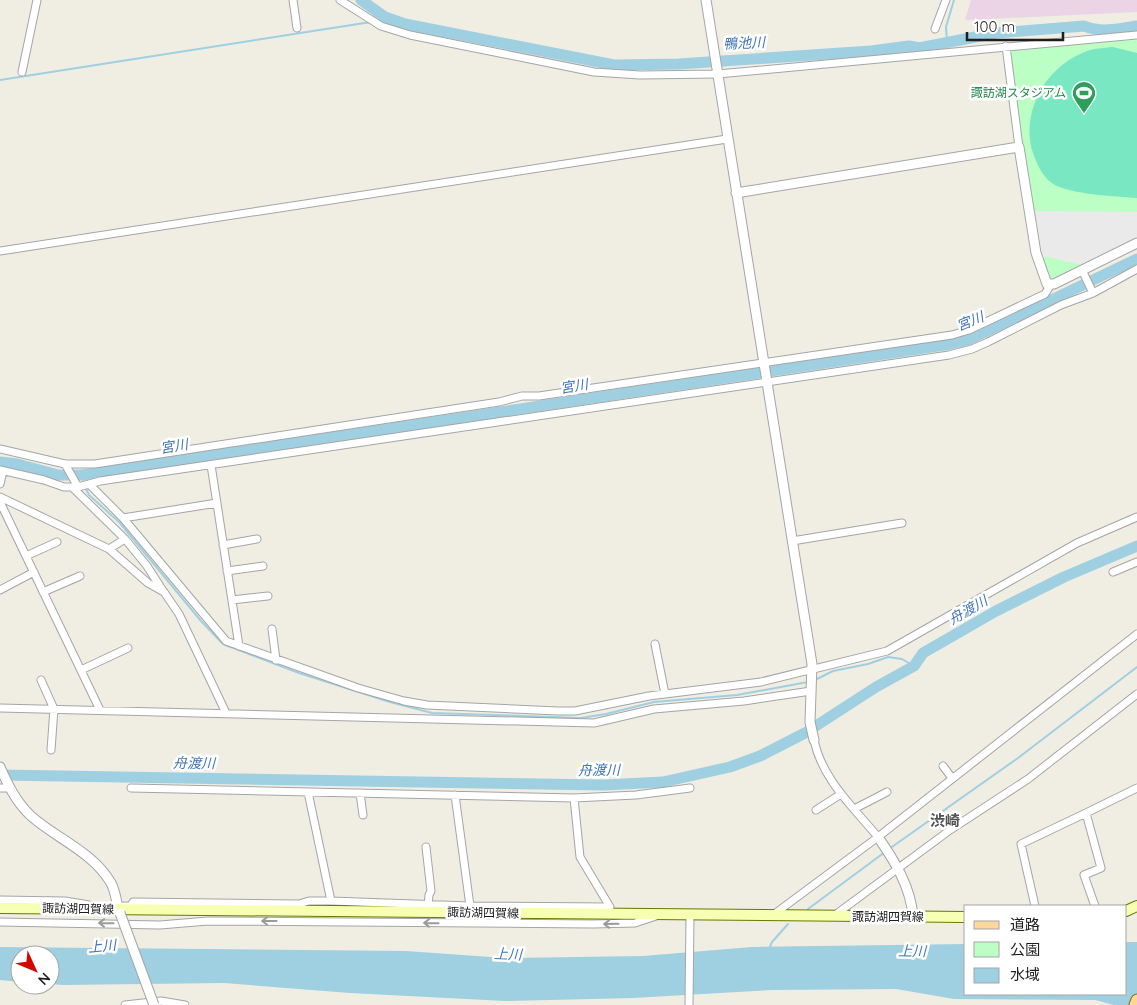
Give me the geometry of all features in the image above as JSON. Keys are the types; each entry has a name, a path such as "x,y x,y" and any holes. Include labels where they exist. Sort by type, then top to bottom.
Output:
{"main road":[{"name":"諏訪湖四賀線","path":"0,908 659,915 690,918 772,916 964,917"},
{"path":"1135,1005 1137,1000"}],"street":[{"path":"22,72 37,0"},
{"path":"293,0 297,28"},
{"path":"340,0 382,26 442,43 594,72 629,75 718,72 1137,35"},
{"path":"706,0 812,671 810,722 818,758 826,774 878,837 898,868 907,890 913,917"},
{"path":"935,29 946,0"},
{"path":"1006,46 1019,147 1036,254 1045,281 1050,286"},
{"path":"0,251 727,139"},
{"path":"736,192 1019,147"},
{"path":"0,449 66,466 95,464 499,402 522,396 539,396 952,335 977,326 1045,294 1050,286 1084,272 1137,243"},
{"path":"0,484 2,471 76,487 211,465 519,420 651,397 916,360 972,349 1137,270"},
{"path":"1084,272 1093,291"},
{"path":"211,465 239,646"},
{"path":"66,466 76,487 148,566 179,614 226,713"},
{"path":"89,484 123,518 226,641 358,688 426,705 575,711 665,694 736,686 812,671 887,651 1077,543 1137,517"},
{"path":"0,497 109,549 148,584 164,592"},
{"path":"0,502 100,710"},
{"path":"123,518 217,503"},
{"path":"792,541 902,523"},
{"path":"109,549 125,539"},
{"path":"223,545 257,539"},
{"path":"26,556 57,542"},
{"path":"1114,572 1137,562"},
{"path":"227,572 263,566"},
{"path":"0,590 34,572"},
{"path":"44,592 80,576"},
{"path":"232,600 268,596"},
{"path":"272,629 276,660"},
{"path":"772,916 1058,698 1086,672 1137,634"},
{"path":"655,644 665,694"},
{"path":"81,670 128,648"},
{"path":"42,680 54,709 51,750"},
{"path":"0,708 594,723 654,709 744,701 811,691"},
{"path":"833,916 898,868 1028,779 1137,696"},
{"path":"943,766 952,778"},
{"path":"0,767 6,787 29,814 82,852 104,873 112,884 119,909 154,1005"},
{"path":"131,788 574,798 636,796 690,788"},
{"path":"1035,905 1021,844 1137,788"},
{"path":"308,792 331,901"},
{"path":"854,809 887,792"},
{"path":"360,793 362,815"},
{"path":"816,810 842,794"},
{"path":"455,795 470,906"},
{"path":"119,909 131,906 133,902 299,904 309,901 470,906 610,907 580,857 574,798"},
{"path":"1086,813 1101,868 1084,874 1094,905"},
{"path":"426,847 431,891 428,905"},
{"path":"0,900 66,901 95,906 101,909"},
{"path":"0,922 160,925 208,921 609,924 635,922 659,915"},
{"path":"689,1005 690,918"},
{"path":"125,1005 161,1001 185,1005"}],"shaded area":[{"path":"971,0 1137,0 1137,12 965,20"},
{"path":"1033,211 1137,212 1137,239 1084,265 1042,256"}],"green space":[{"path":"1137,40 1137,239 1053,281 1049,279 1041,252 1029,196 1009,52 1016,47"},
{"name":"諏訪湖スタジアム","path":"1113,47 1137,53 1137,198 1085,193 1057,186 1045,177 1037,163 1030,137 1030,121 1034,105 1040,91 1050,77 1061,66 1075,57 1090,50"}],"water":[{"name":"上川","path":"1127,942 1137,942 1137,1005 1114,1005 1095,1000 954,999 896,989 771,990 633,998 505,1001 350,993 224,983 60,985 60,948 406,951 505,958 643,956 752,947 964,944 964,995 1127,995"},
{"path":"0,947 10,947 10,981 0,980"}],"waterway":[{"name":"鴨池川","path":"361,0 385,17 405,24 614,65 679,64 871,51 909,46 919,48 996,33 1084,26 1103,30 1137,26"},
{"path":"947,41 946,27 954,0"},
{"name":"鴨池川","path":"378,21 385,17"},
{"path":"0,80 371,22"},
{"name":"宮川","path":"0,462 17,464 58,475 82,475 951,344 968,340 1137,259"},
{"path":"82,475 84,483"},
{"path":"85,487 89,495 119,522 201,621 223,644 299,673 390,702 432,713 581,718 654,702 737,695 808,682"},
{"name":"舟渡川","path":"0,775 604,785 663,782 730,767 760,756 805,733 876,687 914,666 923,653 996,611 1064,577 1137,546"},
{"path":"815,680 833,671 868,664 888,657 902,659 914,666"},
{"path":"889,849 1018,758 1137,667"},
{"path":"808,909 885,852"},
{"path":"769,949 772,942 788,924"}],"place":[{"name":"諏訪湖スタジアム","path":"1084,114"}],"district":[{"name":"渋崎","path":"945,821"}]}
